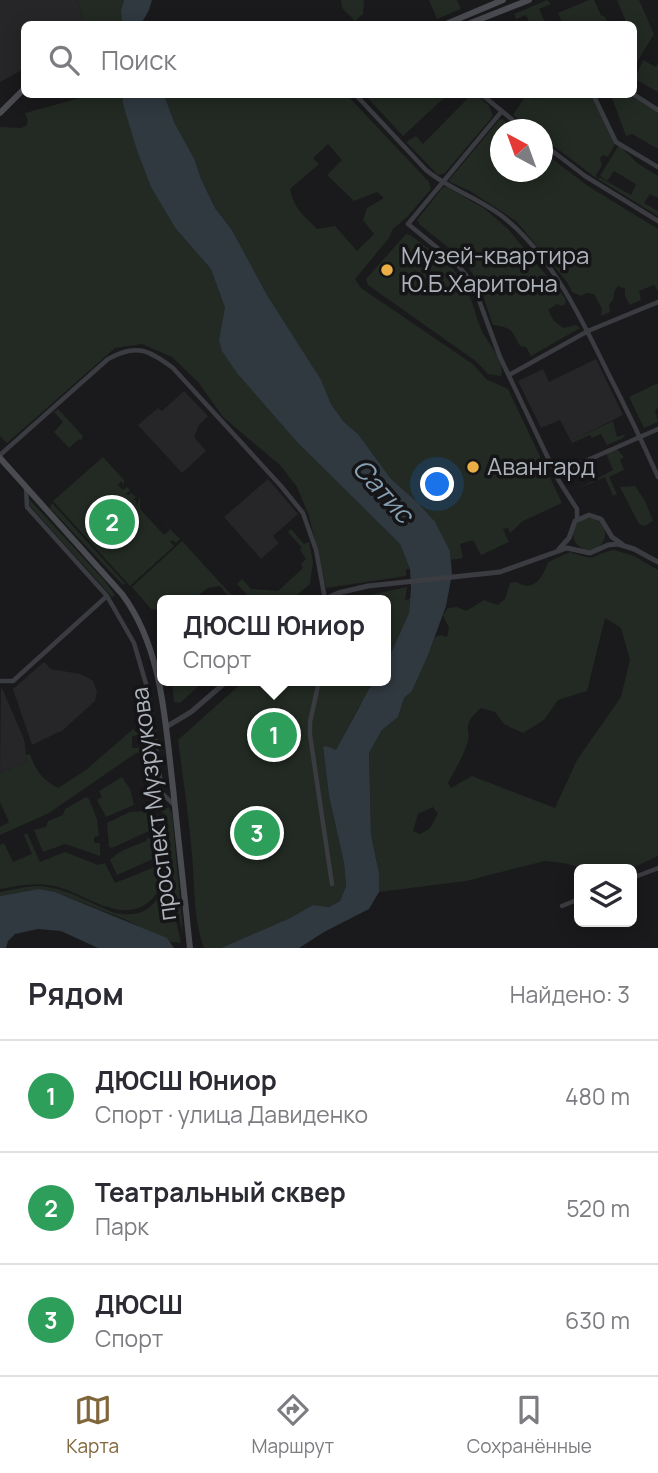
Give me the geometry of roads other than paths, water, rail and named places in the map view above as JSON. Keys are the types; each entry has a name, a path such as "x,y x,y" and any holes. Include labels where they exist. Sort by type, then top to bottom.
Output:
{"main road":[{"path":"453,21 503,0"},
{"path":"476,21 529,0"},
{"path":"0,112 21,94"},
{"name":"проспект Музрукова","path":"0,457 116,587 135,615 157,674"},
{"name":"проспект Музрукова","path":"159,686 190,948"}],"street":[{"path":"637,97 658,110"},
{"path":"359,98 426,170 488,206 524,237 562,286 588,331 658,477"},
{"path":"486,98 512,119"},
{"path":"595,98 616,142 658,167"},
{"path":"337,595 352,589 510,570 556,550 565,543 577,519 577,509 556,474 500,357 473,284 457,264 408,224 502,111"},
{"path":"553,151 585,176 658,221"},
{"path":"509,375 588,331 658,302"},
{"path":"0,457 108,359 121,351 144,351 173,368 303,513 316,550 323,595"},
{"path":"556,474 658,429"},
{"path":"26,487 24,493 27,507 107,596 134,643 149,694 162,793 175,806"},
{"path":"577,509 601,519 612,537 623,545 658,562"},
{"path":"577,519 589,515"},
{"path":"604,546 608,530"},
{"path":"571,531 572,542 579,550"},
{"path":"556,550 572,548 590,553 611,544 623,545"},
{"path":"0,681 13,681 107,596"},
{"path":"166,727 175,724 221,686"},
{"path":"318,686 310,735 332,884"},
{"path":"637,876 658,868"},
{"path":"562,906 574,901"}],"water":[{"path":"124,0 152,0 143,21 122,21"},
{"name":"Сатис","path":"123,98 165,98 215,208 232,230 267,295 321,380 331,404 344,422 358,434 391,479 435,522 450,551 452,574 446,606 428,655 412,691 404,698 398,717 382,730 369,753 371,835 379,873 379,892 369,909 299,948 221,948 313,905 329,907 340,901 346,886 344,863 329,796 323,747 336,750 372,686 391,686 391,653 409,613 410,569 400,544 298,443 237,373 222,351 219,340 225,308 211,269 176,229 151,187"},
{"path":"39,889 55,892 167,938 174,948 98,948 61,931 38,929 15,934 8,941 6,948 0,948 0,896"}],"place":[{"name":"Музей-квартира Ю.Б.Харитона","path":"387,270"},
{"name":"Авангард","path":"473,467"},
{"name":"Театральный сквер","path":"112,522"},
{"name":"ДЮСШ Юниор","path":"274,735"},
{"name":"ДЮСШ","path":"257,833"}]}
